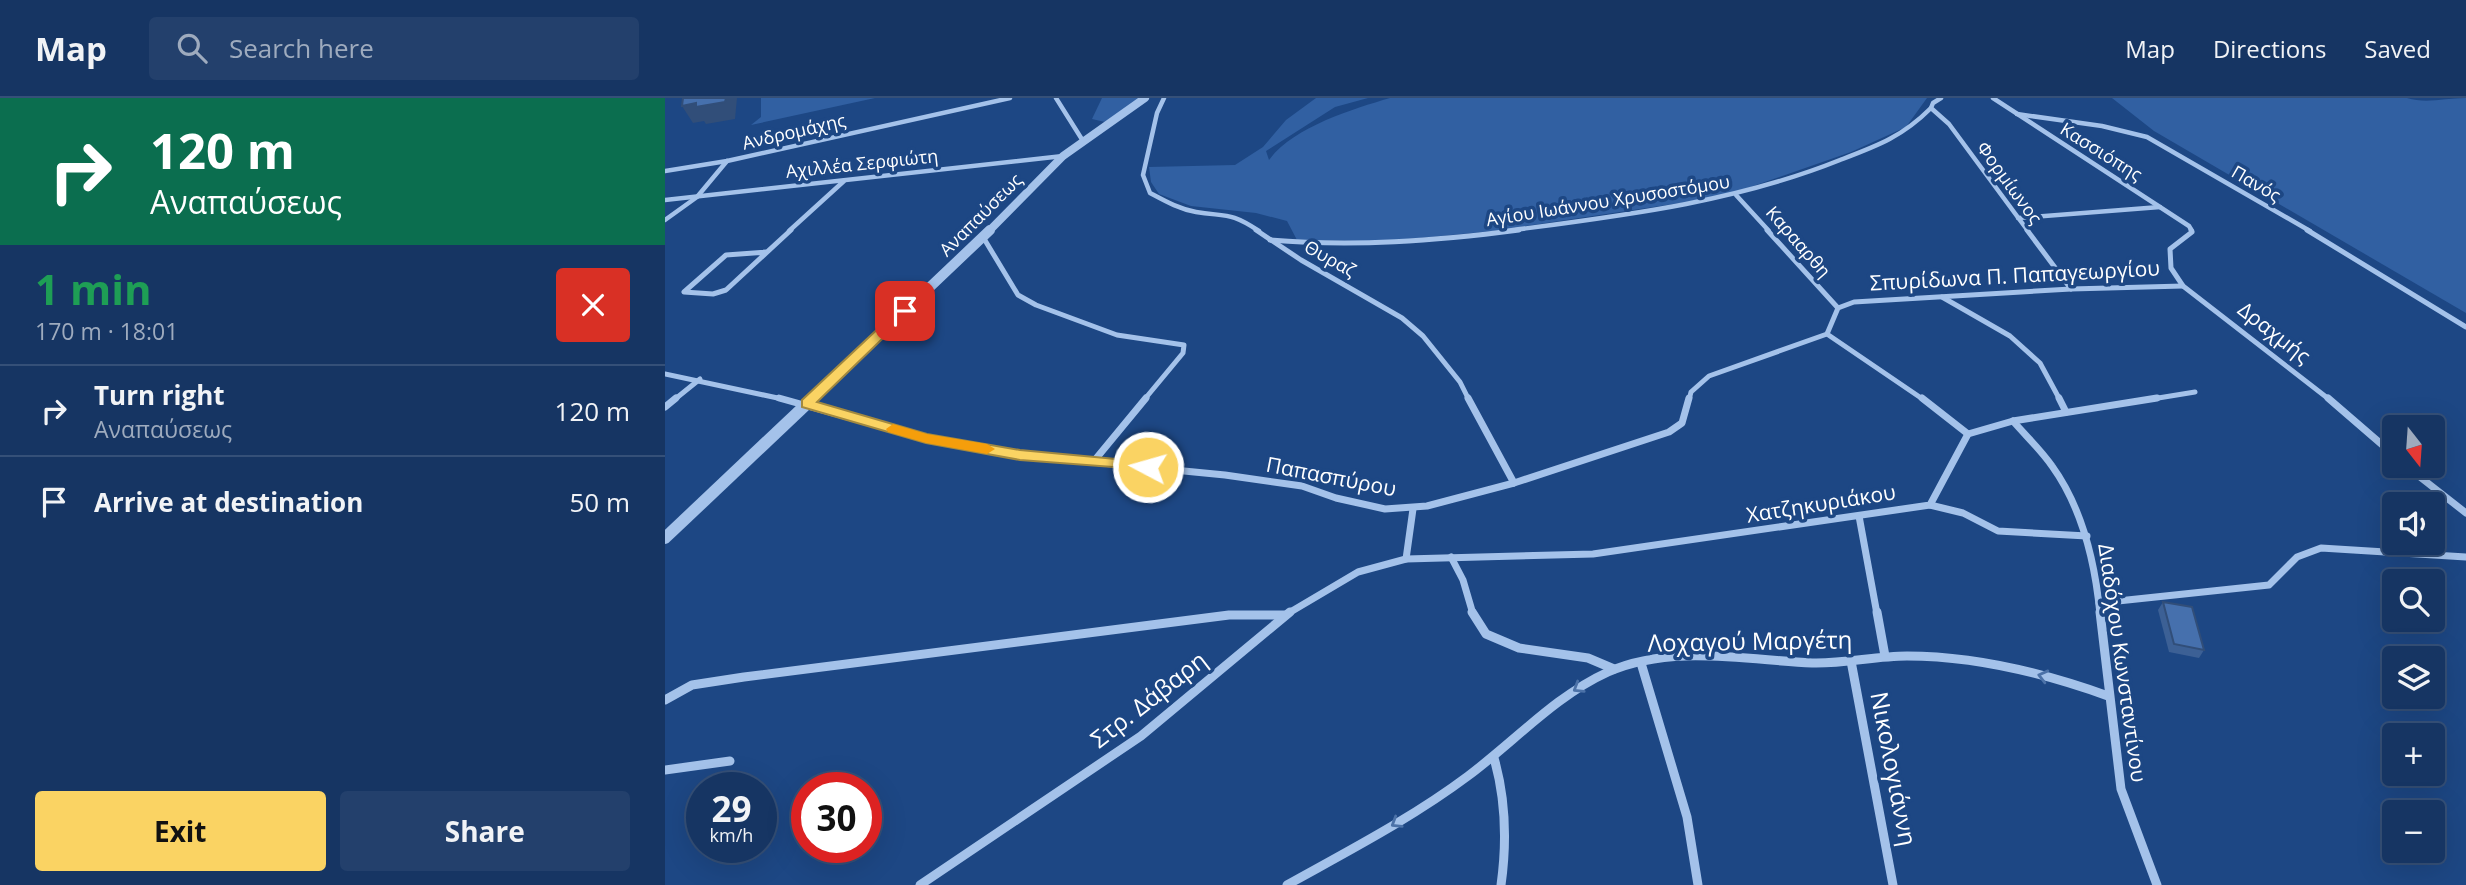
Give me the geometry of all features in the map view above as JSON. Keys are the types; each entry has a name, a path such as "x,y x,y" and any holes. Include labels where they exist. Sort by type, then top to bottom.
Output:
{"street":[{"name":"Ανδρομάχης","path":"665,171 727,161 1010,98"},
{"path":"1056,98 1083,141"},
{"name":"Αναπαύσεως","path":"665,538 983,237 1063,156 1145,98"},
{"name":"Θυραζ","path":"1164,98 1157,113 1143,175 1150,193 1177,207 1197,212 1229,214 1402,318 1423,336 1460,382 1514,483"},
{"path":"1931,108 1933,103 1941,98"},
{"name":"Κασσιόπης","path":"1993,98 2189,226 2192,232 2170,249 2171,268 2183,286"},
{"name":"Αγίου Ιωάννου Χρυσοστόμου","path":"1270,240 1315,244 1389,244 1459,238 1635,213 1736,195 1798,176 1876,146 1910,129 1931,108"},
{"name":"Φορμίωνος","path":"1931,108 1949,124 2071,289"},
{"name":"Πανός","path":"2014,113 2102,126 2147,137 2337,247 2466,327"},
{"name":"Αχιλλέα Σερφιώτη","path":"665,200 1063,156"},
{"path":"665,220 697,197 727,161"},
{"path":"766,252 726,254 684,292 713,294 726,290 845,180"},
{"name":"Καρααρθη","path":"1736,195 1838,308"},
{"path":"2018,218 2161,206"},
{"path":"983,237 1018,295 1027,300 1117,335 1184,345 1182,353 1094,461"},
{"name":"Σπυρίδωνα Π. Παπαγεωργίου","path":"1838,308 1867,301 2071,289 2183,286"},
{"name":"Δραχμής","path":"2183,286 2326,397 2382,445"},
{"path":"1942,297 2010,336 2041,363 2066,412"},
{"path":"1406,559 1413,509 1514,483 1669,432 1682,423 1691,393 1709,376 1827,334 1838,308"},
{"path":"1827,334 1913,391 1968,434"},
{"name":"Παπασπύρου","path":"665,374 700,379 807,404 926,439 1020,455 1289,484 1385,509 1413,509"},
{"path":"665,407 700,379"},
{"path":"2087,536 1999,531 1963,513 1930,505 1968,434 2013,421 2195,392"},
{"name":"Διαδόχου Κωνσταντίνου","path":"2013,421 2035,443 2064,483 2087,536 2099,603 2121,789 2157,885"},
{"path":"2421,478 2466,513"},
{"name":"Χατζηκυριάκου","path":"1406,559 1593,554 1930,505"},
{"path":"1859,516 1885,656"},
{"path":"2099,603 2269,585 2298,554 2321,548 2466,557"},
{"path":"1451,557 1462,580 1469,608 1486,634 1519,648 1588,658 1615,669"},
{"name":"Στρ. Δάβαρη","path":"920,885 1141,736 1285,615 1358,572 1406,559"},
{"path":"665,700 692,685 757,675 1229,615 1285,615"},
{"name":"Λοχαγού Μαργέτη","path":"1287,885 1366,842 1494,758 1572,692 1615,669 1641,663 1689,659 1825,663 1885,656 1959,661 2016,670 2085,687 2108,696"},
{"name":"Νικολογιάννη","path":"1851,661 1893,885"},
{"path":"1641,663 1687,817 1697,885"},
{"path":"1494,758 1500,775 1503,816 1505,864 1501,885"},
{"path":"665,770 730,761"}],"shaded area":[{"path":"761,98 875,98 751,125 761,117"},
{"path":"1102,98 1140,98 1105,122 1092,119"},
{"path":"1316,98 1368,98 1335,107 1266,151 1269,160 1280,148 1308,129 1390,98 1927,98 1906,127 1851,152 1739,191 1687,202 1493,231 1388,241 1297,240 1287,221 1256,213 1191,206 1159,194 1151,182 1149,167 1235,165 1263,147 1286,120"},
{"path":"2112,98 2407,98 2428,101 2466,98 2466,313 2154,131"}],"building":[{"path":"683,98 726,98 725,102 696,107 696,103 682,106"},
{"path":"2163,602 2192,607 2204,650 2174,644"}],"slow traffic":[{"path":"893,429 926,439 987,449"}],"route":[{"path":"905,311 807,404 926,439 1020,455 1148,467"}]}
